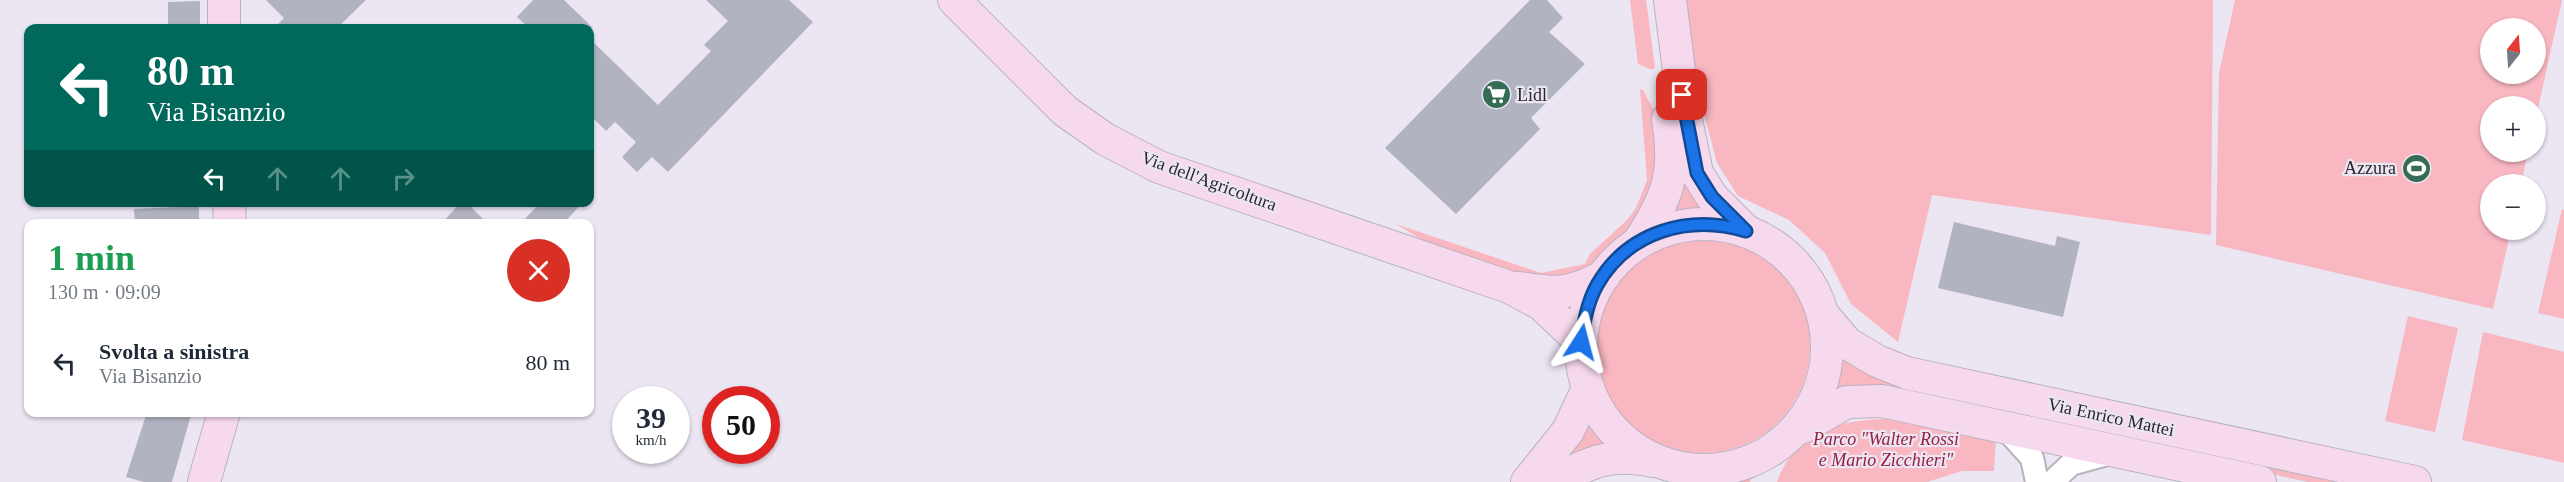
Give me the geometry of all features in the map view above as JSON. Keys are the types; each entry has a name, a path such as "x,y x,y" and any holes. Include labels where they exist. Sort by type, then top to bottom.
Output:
{"main road":[{"path":"224,0 224,24"},
{"name":"Via dell'Agricoltura","path":"954,0 1065,111 1105,139 1159,167 1509,287 1541,304 1581,342"},
{"path":"1639,242 1659,210 1670,181 1672,160 1671,133 1653,0"},
{"path":"1670,0 1684,110 1697,173 1712,197 1746,231"},
{"path":"1679,471 1635,449 1615,432 1599,411 1588,388 1582,365 1581,342 1585,313 1597,285 1615,261 1639,242 1666,229 1695,223 1724,225 1759,236 1789,256 1811,284 1825,317 1828,358 1818,398 1786,440 1761,482"},
{"name":"Via dell'Agricoltura","path":"1509,287 1560,293 1583,288 1604,276"},
{"name":"Via Enrico Mattei","path":"1825,317 1847,343 1877,361 1906,373 2415,482"},
{"path":"1527,482 1568,431 1588,388"},
{"name":"Via Enrico Mattei","path":"1552,482 1591,462 1627,456 1679,471 1716,470 1748,463 1829,410 1847,402 1882,401 2260,482"},
{"path":"204,482 223,417"}],"street":[{"path":"2004,427 2032,458 2037,482"},
{"path":"2052,482 2071,464 2119,452"}],"green space":[{"path":"1630,0 1646,0 1655,67 1652,70 1638,64"},
{"path":"1682,0 2213,0 2211,235 1932,195 1898,342 1851,304 1825,253 1789,220 1738,196 1717,163 1704,114"},
{"name":"Azzura","path":"2235,0 2562,0 2546,72 2546,18 2480,18 2480,84 2543,84 2541,96 2480,96 2480,162 2526,162 2523,174 2480,174 2480,240 2509,240 2493,309 2216,245 2219,73"},
{"path":"1640,89 1643,90 1660,122 1663,163 1635,229 1612,249 1594,270 1543,284 1435,248 1396,224 1541,273 1585,264 1590,254 1627,220 1636,208 1647,180"},
{"path":"1681,173 1704,210 1672,213"},
{"path":"2562,209 2564,210 2564,319 2538,313"},
{"path":"1703,239 1724,241 1744,247 1762,257 1785,278 1802,305 1808,325 1810,346 1808,367 1802,387 1792,405 1771,428 1744,445 1724,451 1703,453 1682,451 1662,445 1644,435 1621,414 1604,387 1598,367 1596,346 1598,325 1604,305 1614,287 1635,264 1662,247 1682,241"},
{"path":"2408,316 2458,328 2435,432 2385,421"},
{"path":"2483,332 2564,352 2564,463 2462,440"},
{"path":"1839,349 2372,482 2308,482 1883,389 1856,388 1827,394"},
{"name":"Parco \"Walter Rossi e Mario Zicchieri\"","path":"1893,418 1996,438 1994,471 1962,471 1927,482 1777,482 1786,463 1797,449 1809,438 1823,430 1855,422"},
{"path":"1587,419 1610,444 1567,457"},
{"path":"1756,466 1750,482 1710,482 1705,477 1721,477"}],"building":[{"path":"266,0 366,0 341,24 278,24 284,18"},
{"path":"533,0 564,0 589,24 525,24 517,17"},
{"path":"706,0 789,0 813,22 668,172 652,157 637,172 622,157 636,142 615,122 606,131 594,119 594,43 658,105 711,51 704,45 728,21"},
{"name":"Lidl","path":"1530,0 1547,0 1563,18 1549,32 1585,64 1531,118 1540,129 1456,214 1385,148"},
{"path":"200,1 200,24 168,24 168,2"},
{"path":"199,207 199,219 135,219 134,209"},
{"path":"456,207 471,207 483,219 446,219"},
{"path":"536,207 578,207 568,219 525,219"},
{"path":"1954,222 2055,246 2057,236 2080,242 2063,317 1938,288"},
{"path":"145,417 190,417 172,482 144,482 126,477"}],"place":[{"name":"Lidl","path":"1496,95"},
{"name":"Azzura","path":"2417,168"}],"route":[{"path":"1581,342 1585,313 1597,285 1615,261 1639,242 1666,229 1695,223 1724,225 1746,231 1712,197 1697,173 1682,95"}]}
